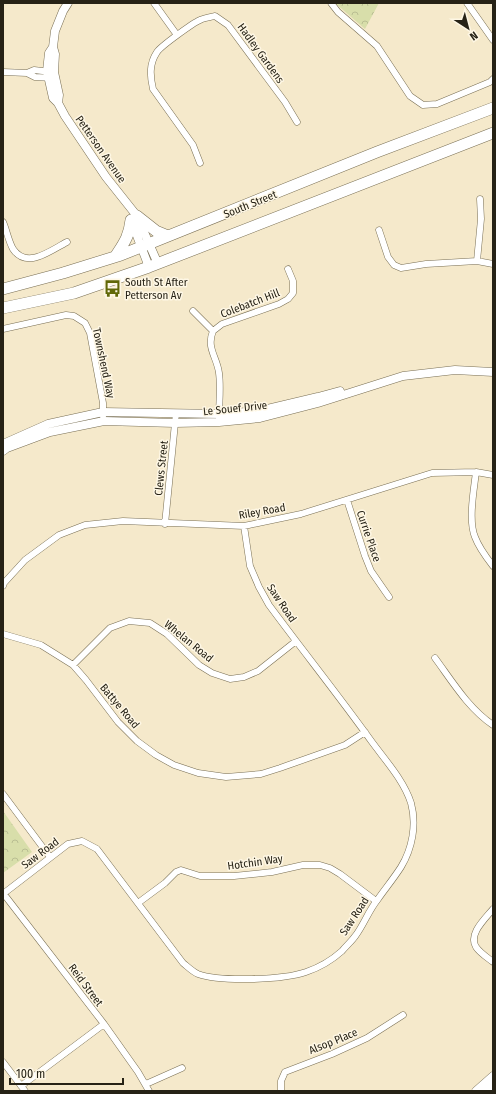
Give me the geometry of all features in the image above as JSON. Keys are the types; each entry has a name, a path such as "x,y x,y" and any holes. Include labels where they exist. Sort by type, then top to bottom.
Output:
{"highway":[{"name":"South Street","path":"3,290 115,257 377,152 493,108"},
{"name":"South Street","path":"3,308 74,293 153,265 493,133"},
{"path":"115,257 124,244 134,218 168,236"}],"street":[{"name":"Petterson Avenue","path":"68,3 55,31 53,46 55,54 51,75 59,95 58,103 65,116 106,177 128,206 153,265"},
{"path":"154,3 177,35"},
{"path":"331,3 338,12 377,46 410,96 423,105 437,104 490,82 493,79"},
{"path":"467,3 493,40"},
{"name":"Hadley Gardens","path":"200,163 193,145 153,89 150,77 151,64 157,51 199,20 215,16 228,25 285,102 297,122"},
{"path":"3,72 27,73 35,77 51,75"},
{"path":"477,262 481,219 480,199"},
{"path":"3,222 14,250 20,256 27,259 35,258 67,242"},
{"path":"379,230 388,257 394,265 401,268 426,264 477,262 493,264"},
{"name":"Colebatch Hill","path":"213,330 222,324 280,304 288,299 293,293 293,281 288,269"},
{"path":"194,311 213,330 210,338 210,344 219,372 219,418"},
{"name":"Townshend Way","path":"3,329 66,315 74,316 85,323 90,334 103,403 103,416"},
{"name":"Le Souef Drive","path":"3,451 7,448 50,432 103,416 175,423 219,418 260,411 318,397 402,371 455,365 493,366"},
{"name":"Le Souef Drive","path":"3,444 48,424 103,416 176,414 219,418 260,418 318,403 403,376 455,370 493,372"},
{"name":"Clews Street","path":"166,524 176,414"},
{"path":"476,472 472,522 474,536 482,552 493,566"},
{"name":"Riley Road","path":"3,586 25,560 59,535 85,525 122,521 244,526 301,514 432,474 476,472 493,475"},
{"name":"Currie Place","path":"346,500 365,556 372,571 389,597"},
{"name":"Saw Road","path":"3,893 68,844 82,840 97,849 183,963 197,973 217,978 241,979 290,976 319,967 340,952 355,937 376,901 401,868 408,852 412,837 413,818 411,804 406,792 399,779 365,732 269,605 250,566 244,526"},
{"name":"Whelan Road","path":"72,664 110,628 129,621 150,623 167,634 199,665 212,673 230,679 244,677 258,672 296,641"},
{"name":"Battye Road","path":"3,634 41,645 72,664 118,722 137,741 156,755 174,765 198,773 226,777 261,774 345,744 365,732"},
{"path":"435,658 470,704 480,715 493,725"},
{"path":"3,794 50,857"},
{"name":"Hotchin Way","path":"138,902 165,883 176,872 181,870 200,876 234,876 272,872 303,865 320,865 330,868 376,901"},
{"name":"Reid Street","path":"3,893 104,1024 138,1072 149,1091"},
{"path":"493,909 476,930 474,939 476,947 493,962"},
{"name":"Alsop Place","path":"281,1091 281,1080 285,1072 332,1054 367,1038 403,1015"},
{"path":"3,1062 23,1089 104,1024"},
{"path":"146,1084 182,1068"},
{"path":"476,1091 493,1076"},
{"path":"486,1091 493,1085"}],"green space":[{"path":"335,3 379,3 365,29"},
{"path":"3,811 32,852 3,873"}],"place":[{"name":"South St After Petterson Av","path":"112,288"}]}
